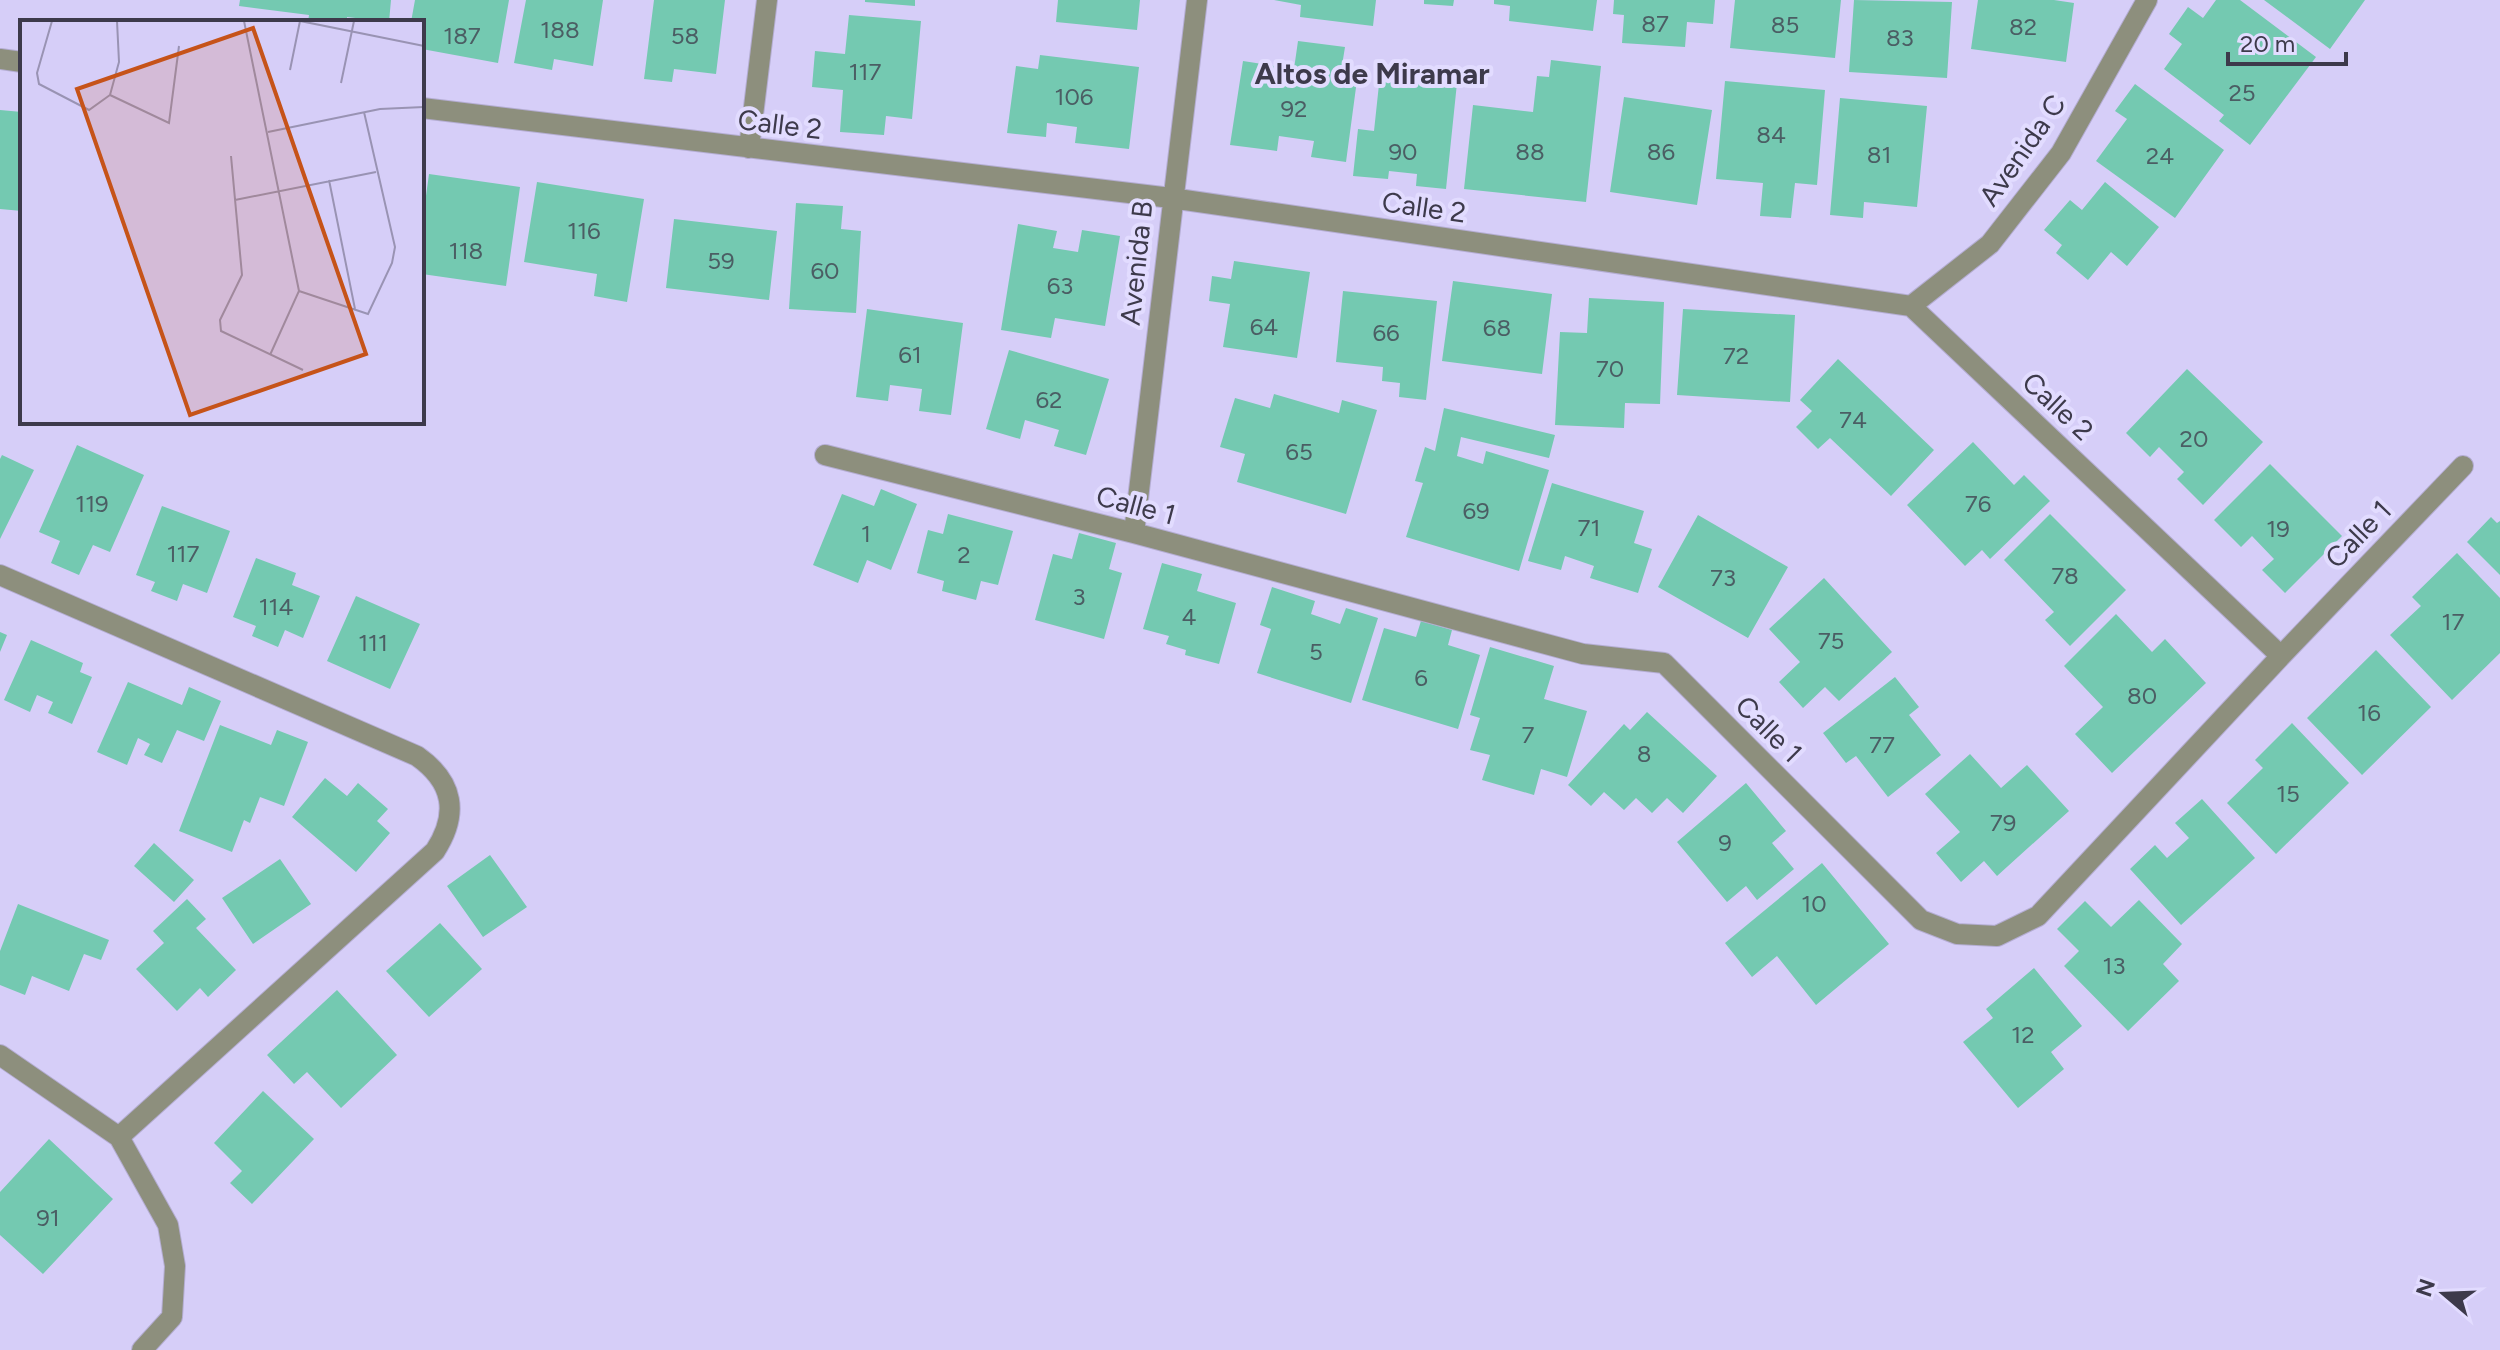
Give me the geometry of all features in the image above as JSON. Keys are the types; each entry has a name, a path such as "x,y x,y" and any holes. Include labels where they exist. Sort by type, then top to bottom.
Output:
{"street":[{"path":"749,148 767,0"},
{"name":"Avenida B","path":"1134,533 1171,198 1197,0"},
{"name":"Avenida C","path":"1911,306 1990,244 2052,164 2147,0"},
{"path":"0,59 20,62"},
{"name":"Calle 2","path":"424,108 1171,198 1911,306 2281,656"},
{"name":"Calle 1","path":"825,455 1134,533 1583,654 1664,663 1921,920 1957,934 1997,936 2038,916 2463,466"},
{"path":"0,575 417,756 432,767 450,799 448,827 435,851 119,1137"},
{"path":"0,1055 119,1137 168,1225 175,1266 172,1317 142,1350"}],"building":[{"path":"240,0 391,0 389,20 347,17 347,20 308,20 309,15 239,6"},
{"path":"415,0 509,0 498,63 424,49 424,20 411,20"},
{"path":"526,0 603,0 593,66 554,59 552,70 514,63"},
{"path":"654,0 725,0 716,74 674,69 672,82 644,79"},
{"path":"915,0 915,6 865,2"},
{"path":"1058,0 1140,0 1137,30 1056,22"},
{"path":"1274,0 1376,0 1373,26 1300,17 1301,5"},
{"path":"1424,0 1454,0 1453,6 1424,4"},
{"path":"1494,0 1597,0 1593,31 1509,21 1510,6 1494,4"},
{"path":"1614,0 1715,0 1713,24 1687,22 1685,47 1622,43 1624,15 1613,14"},
{"path":"1735,0 1841,0 1835,58 1730,48"},
{"path":"1854,0 1952,2 1947,78 1849,72"},
{"path":"1978,0 2074,3 2066,62 1971,49"},
{"path":"2216,0 2240,0 2316,57 2250,145 2219,121 2224,115 2164,69 2182,44 2169,34 2188,7 2203,18"},
{"path":"2264,0 2365,0 2330,49"},
{"path":"849,15 921,21 912,119 886,116 884,135 840,132 843,90 812,87 815,51 845,54"},
{"path":"1298,41 1345,47 1340,78 1357,80 1346,162 1311,157 1314,141 1279,136 1277,151 1230,145 1243,61 1294,69"},
{"path":"1040,55 1139,67 1129,149 1075,143 1077,127 1047,123 1046,137 1007,133 1016,66 1038,69"},
{"path":"1551,60 1601,66 1586,202 1464,189 1473,105 1533,112 1537,76 1549,77"},
{"path":"1380,75 1457,83 1446,189 1416,186 1417,174 1389,171 1388,179 1353,176 1358,129 1374,131"},
{"path":"1725,81 1825,90 1817,185 1795,183 1791,218 1760,216 1763,183 1716,179"},
{"path":"2135,84 2224,150 2175,218 2096,161 2127,119 2115,111"},
{"path":"1624,97 1712,110 1697,205 1610,192"},
{"path":"1840,98 1927,106 1917,207 1864,202 1863,218 1830,215"},
{"path":"0,110 20,112 20,211 0,209"},
{"path":"429,174 520,187 506,286 424,274 424,210"},
{"path":"537,182 644,199 627,302 594,296 597,274 524,262"},
{"path":"2105,182 2159,227 2127,266 2111,252 2088,280 2056,253 2062,245 2044,230 2070,200 2082,210"},
{"path":"796,203 843,206 841,229 861,231 856,313 789,309"},
{"path":"674,219 777,231 769,300 666,288"},
{"path":"1018,224 1057,231 1053,248 1078,252 1082,230 1120,236 1105,326 1055,318 1051,338 1001,330"},
{"path":"1234,261 1310,272 1297,358 1223,347 1230,304 1209,301 1212,276 1231,279"},
{"path":"1453,281 1552,294 1542,374 1442,361"},
{"path":"1343,291 1437,301 1426,400 1399,397 1400,383 1382,381 1383,367 1336,362"},
{"path":"1589,298 1664,302 1660,404 1625,403 1624,428 1555,425 1560,332 1587,333"},
{"path":"867,309 963,323 951,415 919,411 922,389 890,385 888,401 856,397"},
{"path":"1683,309 1795,315 1790,402 1677,395"},
{"path":"1009,350 1109,379 1086,455 1054,446 1059,430 1025,420 1020,439 986,429"},
{"path":"1838,359 1934,450 1891,496 1830,438 1818,449 1796,427 1812,411 1800,400"},
{"path":"2187,369 2263,442 2203,505 2177,479 2184,472 2159,447 2150,457 2126,433"},
{"path":"1274,394 1339,413 1342,400 1377,410 1346,514 1237,482 1245,454 1220,447 1235,398 1270,408"},
{"path":"1444,408 1555,435 1549,458 1461,437 1457,456 1483,464 1486,451 1549,470 1519,571 1406,537 1423,483 1415,481 1425,447 1435,451"},
{"path":"1973,442 2014,485 2024,475 2050,501 1990,559 1982,550 1965,566 1907,505"},
{"path":"77,445 144,475 110,552 93,545 79,575 51,563 60,541 39,532"},
{"path":"2,455 34,470 0,539 0,459"},
{"path":"2270,464 2342,536 2285,593 2262,570 2274,559 2252,536 2241,547 2214,520"},
{"path":"1552,483 1644,511 1634,543 1652,549 1638,593 1590,578 1594,566 1565,556 1561,570 1528,561"},
{"path":"881,489 917,504 891,570 867,560 858,583 813,565 842,494 874,506"},
{"path":"162,506 230,531 207,593 183,584 177,601 151,591 155,582 136,575"},
{"path":"948,514 1013,531 998,585 981,581 976,600 942,591 944,581 917,573 928,530 943,534"},
{"path":"2050,514 2126,590 2070,646 2045,620 2054,612 2004,560"},
{"path":"1698,515 1788,567 1748,638 1658,587"},
{"path":"2491,517 2497,523 2500,521 2500,575 2467,542"},
{"path":"1079,533 1116,543 1109,569 1122,573 1104,639 1035,620 1053,554 1072,559"},
{"path":"2457,553 2500,598 2500,653 2452,700 2390,635 2421,606 2412,597"},
{"path":"256,558 296,573 292,585 320,596 303,638 285,630 278,647 252,636 256,626 233,617"},
{"path":"1162,563 1202,574 1197,591 1236,603 1219,664 1185,655 1186,650 1166,644 1169,636 1143,629"},
{"path":"1824,578 1892,652 1839,701 1825,687 1803,708 1779,682 1800,662 1769,629"},
{"path":"1272,587 1315,601 1311,614 1340,624 1346,608 1378,618 1351,703 1257,673 1271,629 1260,625"},
{"path":"356,596 420,624 390,689 327,661"},
{"path":"2116,614 2152,652 2165,639 2206,683 2112,773 2075,734 2103,707 2064,666"},
{"path":"1421,621 1452,630 1448,645 1480,655 1458,729 1362,700 1384,628 1416,637"},
{"path":"0,632 7,635 0,652"},
{"path":"31,640 83,663 80,672 92,677 72,724 48,713 53,702 37,695 30,712 4,700"},
{"path":"1490,647 1554,666 1544,699 1587,711 1567,777 1541,769 1534,795 1482,780 1490,755 1470,750 1480,718 1470,715"},
{"path":"2376,650 2431,707 2362,775 2307,718"},
{"path":"1895,677 1919,707 1909,715 1941,755 1888,797 1856,756 1846,763 1823,733"},
{"path":"128,682 182,705 189,687 221,701 204,741 177,730 162,763 144,755 150,744 138,738 127,765 97,752"},
{"path":"1647,712 1717,776 1683,813 1667,798 1652,813 1636,798 1624,810 1604,792 1591,806 1568,785 1624,724 1630,730"},
{"path":"2292,723 2349,783 2276,854 2227,803 2263,768 2255,760"},
{"path":"220,725 271,745 277,730 308,742 284,806 260,797 250,823 244,820 232,852 179,831"},
{"path":"1970,754 2001,788 2027,765 2069,811 1997,876 1984,861 1961,882 1936,853 1960,832 1925,794"},
{"path":"325,778 347,796 358,783 388,809 377,821 390,833 356,872 292,817"},
{"path":"1746,783 1786,831 1772,843 1794,869 1757,900 1746,886 1727,902 1677,842"},
{"path":"2202,799 2255,858 2181,925 2130,869 2155,845 2167,858 2189,838 2175,823"},
{"path":"154,843 194,880 174,902 134,866"},
{"path":"490,855 527,907 483,937 447,886"},
{"path":"280,859 311,904 253,944 222,898"},
{"path":"1822,863 1889,944 1816,1005 1777,956 1752,977 1725,943"},
{"path":"187,899 206,919 196,928 236,970 208,997 200,988 177,1011 136,969 164,943 153,931"},
{"path":"2139,900 2182,944 2163,964 2179,981 2128,1031 2064,966 2079,951 2057,929 2085,901 2111,927"},
{"path":"18,904 109,940 101,960 84,954 69,991 32,976 25,995 0,985 0,951"},
{"path":"440,923 482,969 429,1017 386,971"},
{"path":"2034,968 2082,1026 2051,1052 2064,1069 2018,1108 1963,1042 1993,1018 1986,1009"},
{"path":"337,990 397,1055 341,1108 307,1072 294,1084 267,1055"},
{"path":"263,1091 314,1139 252,1204 230,1183 242,1171 214,1143"},
{"path":"49,1139 113,1199 43,1274 0,1235 0,1192"}],"district":[{"name":"Altos de Miramar","path":"1372,73"}]}
